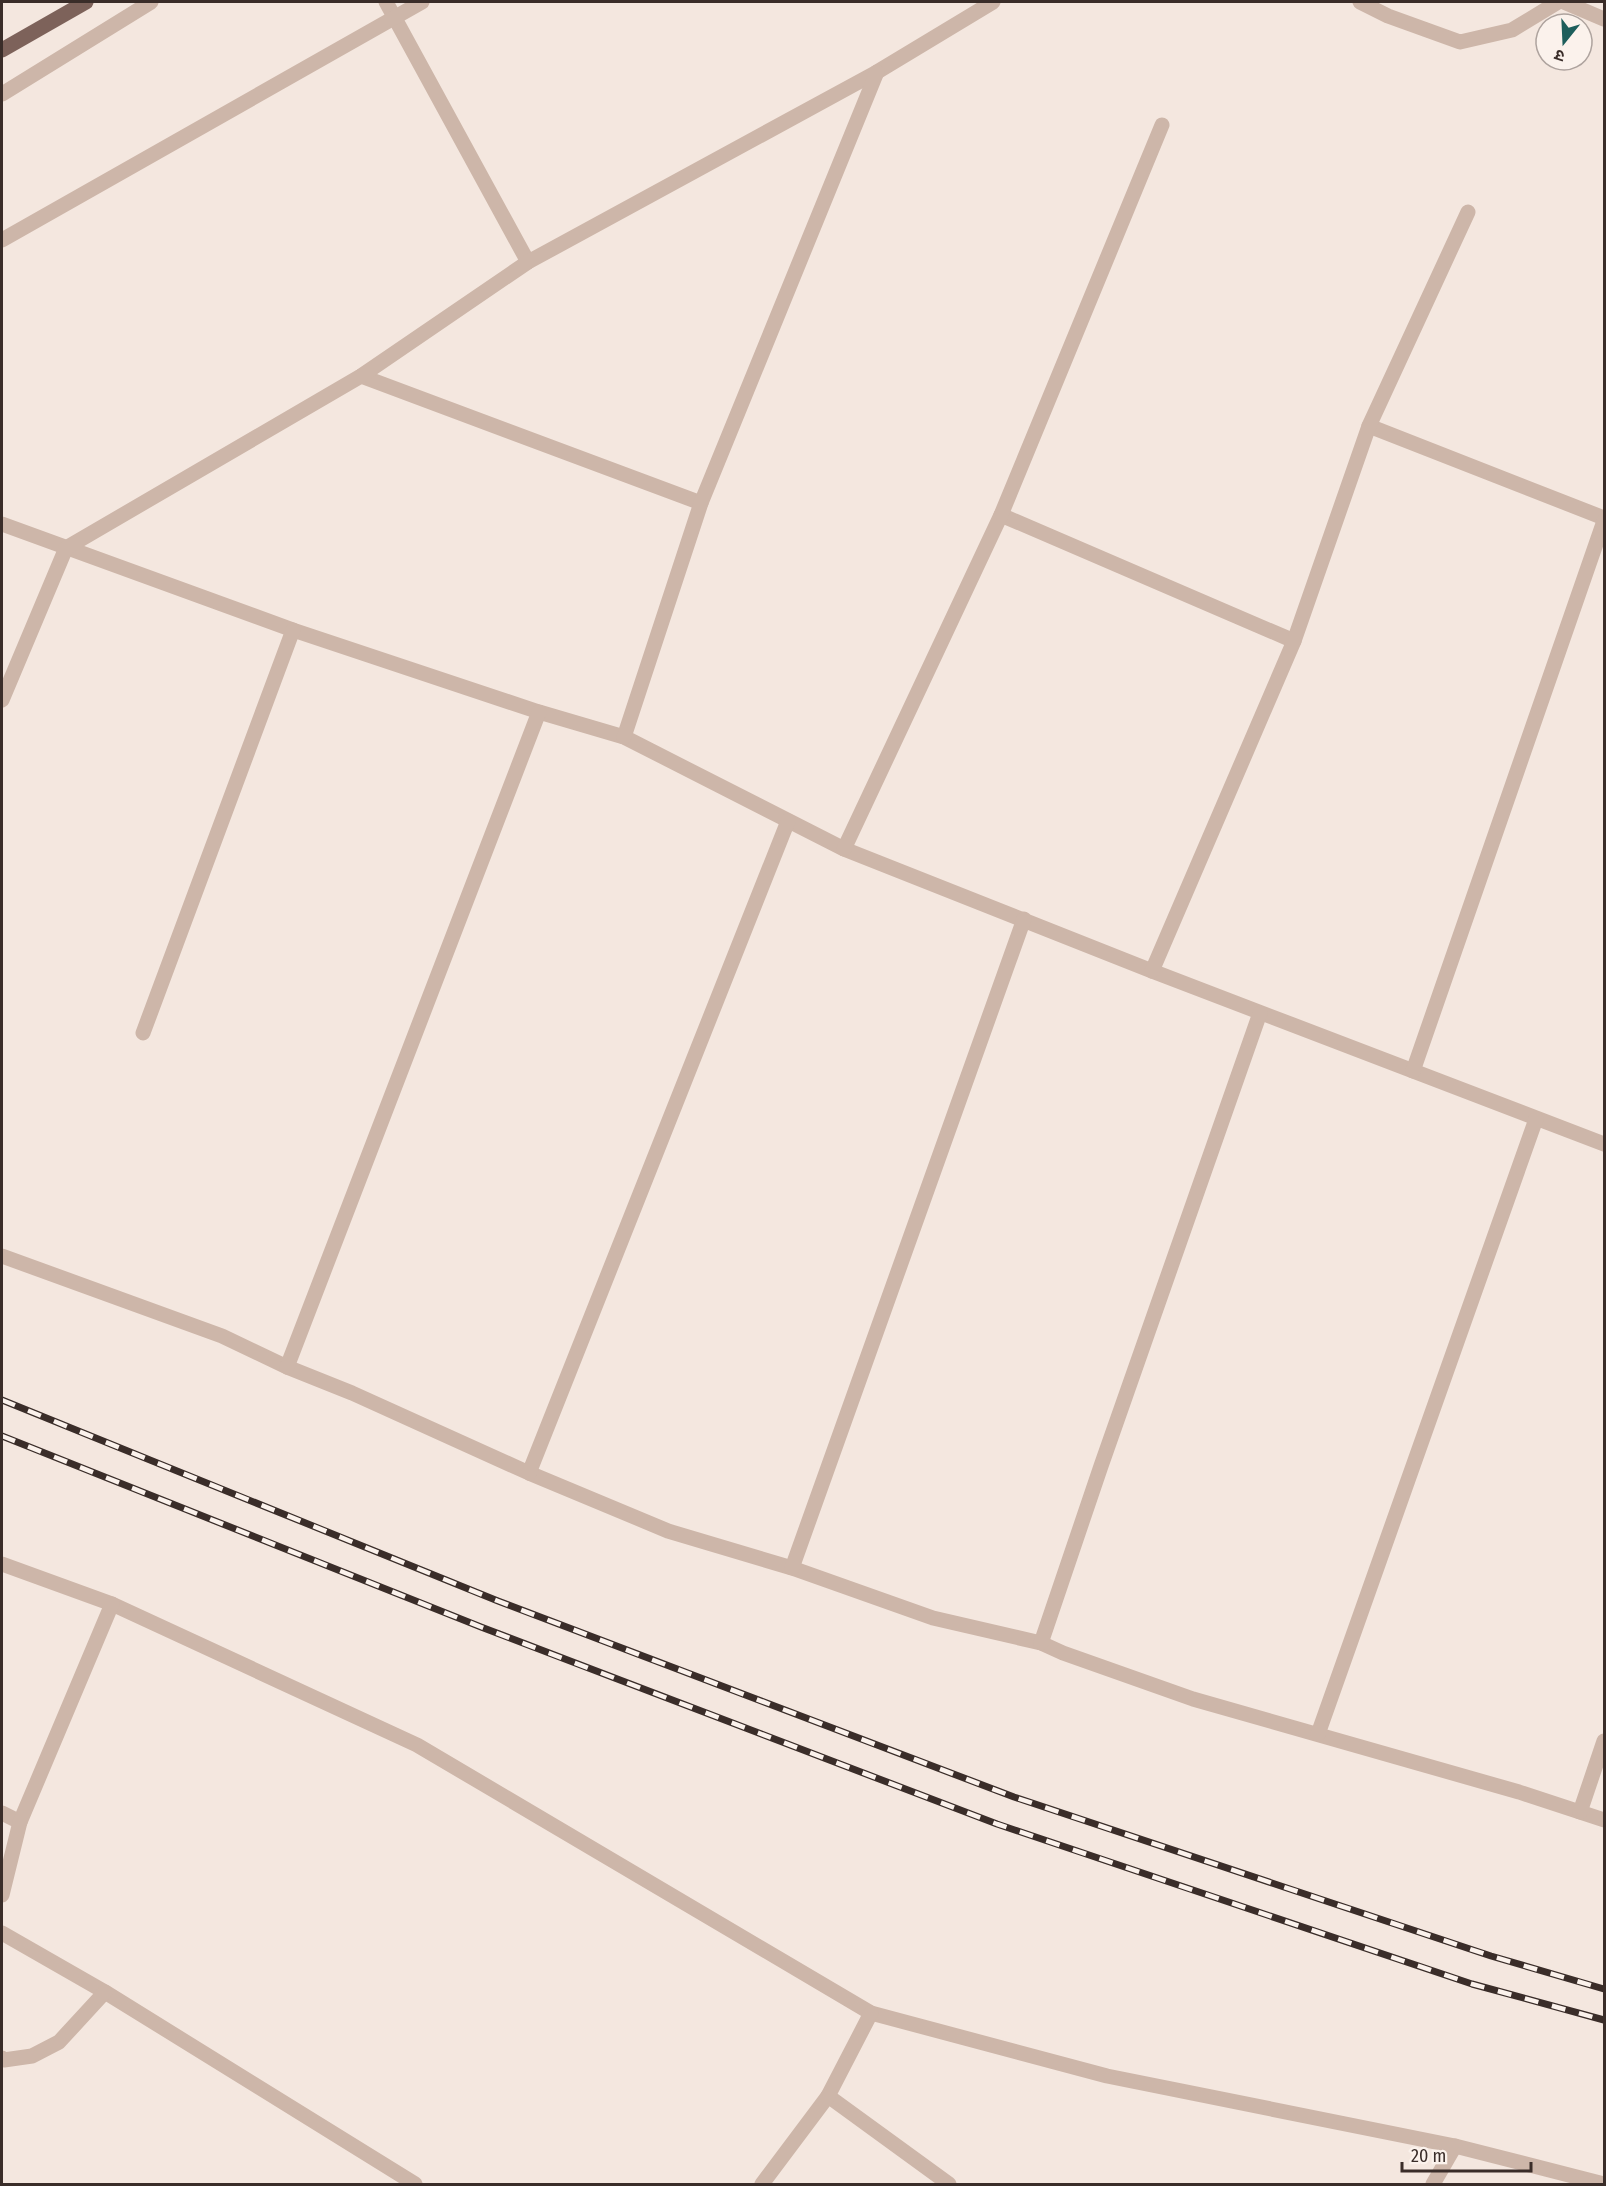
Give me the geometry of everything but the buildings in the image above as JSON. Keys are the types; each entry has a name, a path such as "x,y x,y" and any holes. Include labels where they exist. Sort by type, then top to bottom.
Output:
{"main road":[{"path":"2,50 86,2"}],"street":[{"path":"2,94 151,2"},
{"path":"386,2 528,262"},
{"path":"2,240 422,2"},
{"path":"2,700 66,548 360,376 528,262 877,72 993,2"},
{"path":"1360,2 1388,16 1460,42 1512,30 1558,2"},
{"path":"1564,2 1605,19"},
{"path":"624,737 701,503 877,72"},
{"path":"844,849 1001,515 1162,125"},
{"path":"1152,971 1294,641 1369,426 1468,212"},
{"path":"360,376 701,503"},
{"path":"1369,426 1605,520 1413,1071"},
{"path":"1001,515 1294,641"},
{"path":"2,524 293,630 539,712 624,737 844,849 1260,1013 1605,1144"},
{"path":"142,1033 293,630"},
{"path":"287,1367 539,712"},
{"path":"529,1473 788,821"},
{"path":"792,1568 1024,919"},
{"path":"1041,1643 1260,1013"},
{"path":"1318,1734 1536,1119"},
{"path":"2,1256 222,1336 287,1367 352,1393 529,1473 668,1530 792,1568 933,1618 1041,1643 1193,1699 1508,1789 1605,1820"},
{"path":"2,1564 112,1604 417,1745 871,2013 1107,2076 1455,2146 1605,2184"},
{"path":"2,1895 20,1822 112,1604"},
{"path":"1580,1812 1605,1741"},
{"path":"2,1813 20,1822"},
{"path":"2,1933 105,1992 415,2184"},
{"path":"2,2058 4,2060 32,2056 59,2042 105,1992"},
{"path":"762,2184 828,2096 871,2013"},
{"path":"828,2096 949,2184"},
{"path":"1432,2184 1455,2146"}],"railway":[{"path":"2,1400 498,1601 1014,1797 1491,1956 1604,1989"},
{"path":"2,1436 481,1627 997,1824 1472,1984 1604,2020"}]}
